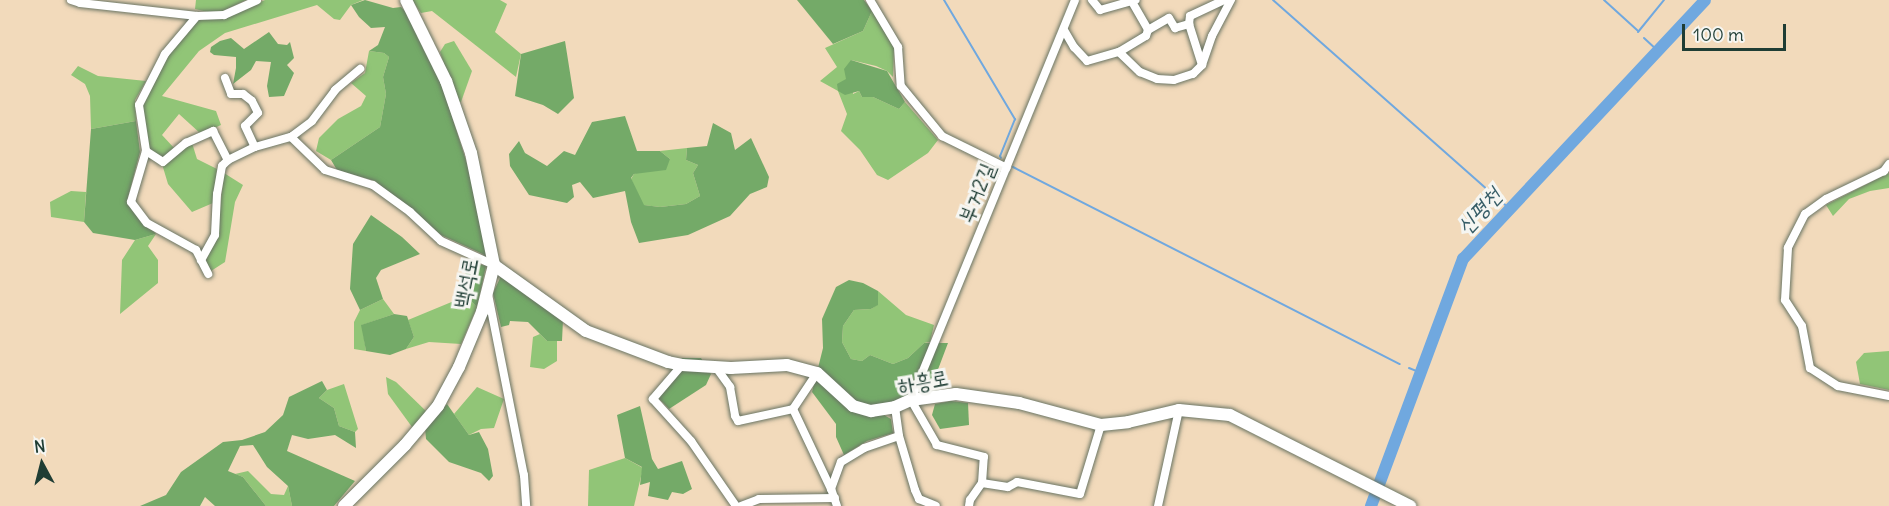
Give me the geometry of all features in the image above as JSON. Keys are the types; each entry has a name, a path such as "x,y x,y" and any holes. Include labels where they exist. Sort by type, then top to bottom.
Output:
{"street":[{"path":"71,0 197,16 224,15 257,0"},
{"name":"백석로","path":"344,506 405,445 438,406 459,367 488,294 494,265 471,153 446,81 406,0"},
{"path":"870,0 898,47 901,86 942,136 1007,168"},
{"name":"부거2길","path":"911,400 1075,0"},
{"path":"1092,0 1101,10 1133,1 1149,30"},
{"path":"1119,52 1140,72 1157,79 1174,80 1193,74 1202,65 1228,1"},
{"path":"1202,65 1189,24 1190,16 1228,1"},
{"path":"197,16 165,54 139,105 146,151 131,202 147,223 196,250 208,274"},
{"path":"1064,30 1074,47 1087,61 1119,52 1146,36 1149,30 1169,18 1175,28 1189,24"},
{"path":"201,260 215,235 217,194 222,166 228,160 255,147 291,137 312,121 335,90 360,69"},
{"path":"225,78 231,94 243,94 258,113 245,126 255,147"},
{"path":"146,151 163,162 186,143 213,131 228,160"},
{"path":"291,137 325,170 373,185 410,212 441,241 494,265"},
{"path":"1889,164 1884,171 1826,199 1805,214 1788,248 1785,300 1802,326 1810,368 1838,386 1889,396"},
{"name":"하흥로","path":"494,265 586,332 682,365 731,368 787,365 817,373 853,406 871,411 896,407 911,400 956,394 1019,404 1101,425 1128,422 1179,410 1230,415 1410,506"},
{"path":"488,294 524,474 526,506"},
{"path":"682,365 652,399 691,441 736,506"},
{"path":"715,366 730,387 738,421 793,409 817,373"},
{"path":"911,400 937,445 984,457 982,483 970,500 969,506"},
{"path":"896,407 899,436 919,499 936,506"},
{"path":"741,506 759,499 836,502 793,409"},
{"path":"1158,506 1179,410"},
{"path":"982,483 1008,487 1017,482 1080,494 1101,425"},
{"path":"831,489 842,462 864,448 899,436"}],"green space":[{"path":"196,0 246,0 223,11 208,12 195,9"},
{"path":"265,0 363,0 351,5 340,20 334,19 317,5 225,33 199,51 162,96 216,111 221,125 201,134 179,114 162,135 175,149 163,159 148,149 142,104 164,61 199,19 221,19"},
{"path":"365,0 393,8 401,7 406,12 443,88 469,170 487,256 441,235 375,181 337,170 331,160 380,127 386,94 383,77 389,57 384,53 369,51 378,45 385,27 371,28 359,17 351,5"},
{"path":"412,0 500,0 507,4 495,32 521,54 516,77 432,11 421,13"},
{"path":"797,0 864,0 872,11 863,31 833,44"},
{"path":"872,11 894,48 893,77 876,66 851,60 853,94 859,91 862,97 873,97 899,109 905,102 938,140 928,153 888,180 877,175 860,150 841,131 847,114 838,91 820,81 837,67 825,48 863,31"},
{"path":"269,32 278,44 287,45 290,42 294,58 287,65 294,73 284,96 269,97 267,86 271,62 256,61 251,70 233,84 236,57 214,55 210,52 211,47 220,41 231,38 244,49"},
{"path":"454,41 472,71 461,102 456,101 440,52 445,44"},
{"path":"565,41 574,98 558,114 543,105 515,96 521,54"},
{"path":"369,51 384,53 389,57 383,77 386,94 380,127 331,160 316,151 319,138 338,119 361,106 366,96 351,83 365,73"},
{"path":"851,60 887,71 905,102 899,109 873,97 862,97 859,91 845,95 838,91 837,84 846,79 844,69"},
{"path":"78,66 98,76 146,81 135,100 136,121 91,129 90,96 85,84 71,75"},
{"path":"625,116 637,151 660,151 670,159 666,170 634,174 631,178 644,205 660,207 686,204 700,196 693,173 698,165 686,160 687,148 707,146 713,123 731,133 735,150 751,138 769,177 767,187 750,194 730,216 688,235 639,243 631,222 625,191 593,198 580,182 572,185 574,197 567,203 529,195 510,166 509,154 519,141 525,153 547,166 564,151 575,155 592,122"},
{"path":"136,121 140,152 127,201 156,234 135,240 93,233 84,222 91,129"},
{"path":"192,143 197,159 217,169 213,203 192,212 168,184 162,164"},
{"path":"687,148 686,160 698,165 693,173 700,196 686,204 660,207 643,205 631,179 634,174 670,159 660,151"},
{"path":"224,173 243,185 235,202 225,262 211,271 206,261 218,229"},
{"path":"1889,173 1889,188 1870,191 1849,199 1833,216 1826,205"},
{"path":"71,191 86,192 84,222 51,217 50,202"},
{"path":"371,215 402,237 420,254 381,270 376,278 383,299 360,310 350,289 353,244"},
{"path":"156,234 148,246 158,260 158,283 120,314 122,260 135,240"},
{"path":"471,262 486,266 477,307 466,296 468,281 465,272"},
{"path":"501,276 563,320 562,341 547,341 528,322 510,321 509,325 501,327 493,293"},
{"path":"849,280 863,283 878,291 878,305 871,309 854,310 843,326 842,342 851,359 862,361 870,355 893,364 908,358 924,343 948,343 931,388 887,405 884,415 891,419 893,433 867,441 844,455 836,437 836,424 812,392 823,348 822,319 836,287"},
{"path":"878,291 906,315 934,325 930,342 924,343 908,358 893,364 870,355 862,361 851,359 842,342 843,326 854,310 871,309 877,305"},
{"path":"466,296 477,307 461,344 429,342 406,349 414,337 408,320"},
{"path":"383,299 394,314 362,325 366,351 354,349 354,322 360,310"},
{"path":"394,314 407,316 414,337 406,349 390,355 366,351 361,325"},
{"path":"540,334 547,341 557,341 557,361 544,369 530,367 533,337"},
{"path":"1889,351 1889,390 1860,384 1856,362 1864,353"},
{"path":"682,358 701,358 711,374 706,385 669,409 654,393"},
{"path":"386,377 396,382 427,412 412,427 388,394"},
{"path":"322,381 327,390 319,398 334,408 339,426 355,432 356,448 335,435 308,439 292,435 287,451 355,481 334,506 292,506 288,486 267,467 253,445 240,446 228,471 243,477 266,506 215,506 205,497 200,506 140,506 166,495 181,472 223,442 242,440 265,432 283,415 289,397"},
{"path":"344,384 358,429 355,432 339,426 334,408 319,398 327,390"},
{"path":"477,387 504,399 494,428 481,429 469,435 454,414"},
{"path":"951,401 968,403 969,425 940,429 932,415 935,404"},
{"path":"447,404 469,435 479,432 488,449 493,476 489,481 481,473 449,462 426,439 425,428"},
{"path":"640,406 652,459 658,469 682,461 692,489 683,494 672,492 668,500 648,496 650,482 640,485 642,467 625,458 617,415"},
{"path":"625,458 643,468 634,506 588,506 589,470"},
{"path":"248,471 271,494 284,495 288,486 292,506 266,506 243,477 235,474"}],"waterway":[{"path":"944,0 1015,119 1001,158"},
{"path":"1273,0 1489,191"},
{"path":"1604,0 1637,30"},
{"path":"1638,32 1664,0"},
{"name":"신평천","path":"1371,506 1463,259 1705,0"},
{"path":"1644,38 1659,52"},
{"path":"1013,167 1400,364"},
{"path":"1497,198 1510,209"},
{"path":"1409,368 1419,372"}]}
